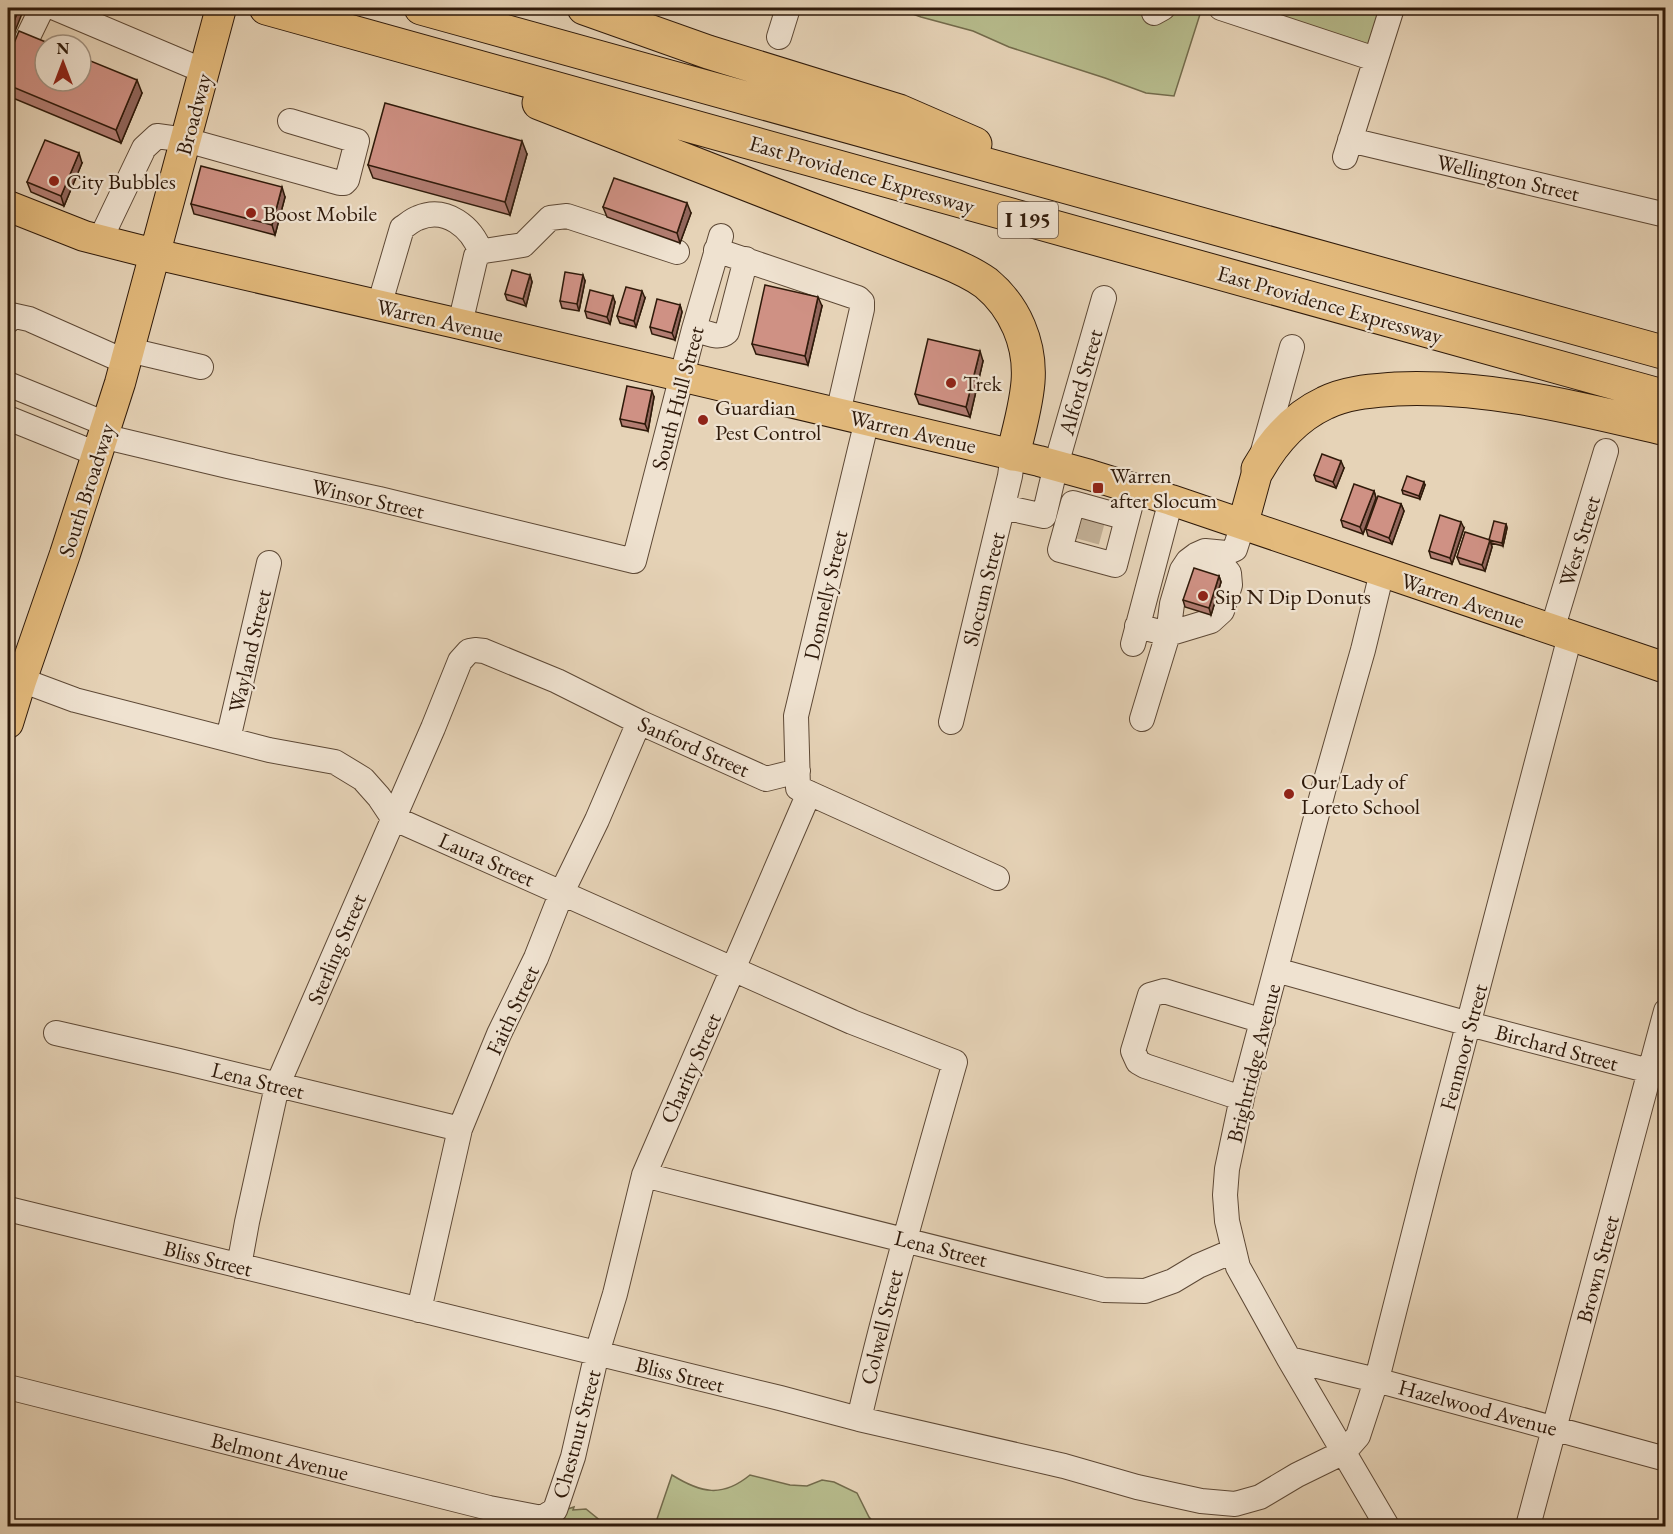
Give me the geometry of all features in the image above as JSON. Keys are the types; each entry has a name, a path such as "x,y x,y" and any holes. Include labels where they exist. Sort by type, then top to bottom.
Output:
{"highway":[{"name":"East Providence Expressway","path":"267,8 1665,397"},
{"name":"East Providence Expressway","path":"421,8 1665,353"},
{"path":"584,8 708,52 898,111 1098,196"},
{"path":"390,43 643,145 941,260 978,278 996,292 1014,315 1025,343 1029,370 1028,384 1013,454"},
{"path":"1258,469 1275,443 1300,418 1333,399 1369,391 1448,390 1517,397 1574,407 1665,429"}],"main road":[{"name":"Broadway","path":"155,254 221,8"},
{"name":"Warren Avenue","path":"9,210 84,236 155,254 1056,465 1135,488 1665,668"},
{"name":"South Broadway","path":"8,723 14,678 65,554 128,356 155,254"},
{"path":"1243,524 1258,469"}],"street":[{"path":"26,41 42,8"},
{"path":"55,8 204,71"},
{"path":"778,37 788,8"},
{"path":"1221,8 1375,59 1392,8"},
{"name":"Wellington Street","path":"1375,59 1347,148 1665,215"},
{"path":"100,240 144,148 157,136 186,140 345,183 357,141 290,122"},
{"path":"379,306 402,228 418,218 432,215 453,217 477,242 481,253"},
{"path":"460,324 476,256 484,251 523,245 550,218 567,216 677,252"},
{"name":"South Hull Street","path":"634,561 694,329 719,243 746,259"},
{"path":"694,329 717,336 727,332 746,259 858,298 862,302 862,309 838,413"},
{"name":"Alford Street","path":"1044,516 1056,465 1104,298"},
{"path":"8,321 11,315 29,319 128,356 201,367"},
{"path":"1258,469 1292,347"},
{"path":"8,384 102,438"},
{"path":"8,418 102,438"},
{"name":"Donnelly Street","path":"798,771 796,716 867,420"},
{"name":"Winsor Street","path":"102,438 379,499 634,561"},
{"name":"West Street","path":"1561,633 1606,451"},
{"name":"Slocum Street","path":"951,722 1003,507 1013,454"},
{"path":"1003,507 1100,528 1135,488"},
{"path":"1169,628 1135,635 1171,500"},
{"path":"1142,719 1169,628 1172,604 1182,570 1188,561 1206,551 1226,553 1235,549 1243,524"},
{"name":"Wayland Street","path":"228,739 269,563"},
{"name":"Brightridge Avenue","path":"1382,572 1242,1098 1227,1169 1226,1186 1227,1221 1238,1267 1387,1527"},
{"name":"Fenmoor Street","path":"1344,1452 1358,1436 1376,1380 1469,1024 1561,633"},
{"name":"Sanford Street","path":"475,650 484,651 557,681 639,722 766,778 798,771"},
{"name":"Sterling Street","path":"239,1266 277,1086 460,662 469,651 475,650"},
{"path":"14,678 75,700 269,750 335,762 363,778 393,818"},
{"name":"Faith Street","path":"419,1310 460,1129 499,1034 536,958 562,892 597,820 639,722"},
{"path":"798,771 798,788 809,794 997,878"},
{"name":"Charity Street","path":"597,1353 615,1294 644,1175 809,794"},
{"name":"Laura Street","path":"393,818 852,1022 955,1062"},
{"name":"Birchard Street","path":"1276,970 1469,1024 1658,1073"},
{"path":"1242,1098 1138,1062 1133,1051 1150,995 1164,991 1263,1020"},
{"name":"Brown Street","path":"1528,1527 1554,1428 1658,1073 1665,1011"},
{"name":"Lena Street","path":"56,1033 460,1129"},
{"name":"Colwell Street","path":"859,1419 904,1239 955,1062"},
{"name":"Lena Street","path":"644,1175 1085,1285 1122,1292 1145,1292 1173,1281 1198,1266 1233,1251"},
{"name":"Bliss Street","path":"8,1209 1201,1501 1234,1504 1260,1497 1297,1475 1344,1452"},
{"name":"Chestnut Street","path":"550,1512 555,1510 573,1457 597,1353"},
{"name":"Hazelwood Avenue","path":"1289,1359 1376,1380 1665,1459"},
{"name":"Belmont Avenue","path":"8,1387 489,1508 542,1518 550,1512"}],"green space":[{"path":"896,8 1202,8 1174,96 1146,93 1009,47 973,31"},
{"path":"1219,8 1392,8 1375,61"},
{"path":"672,1475 692,1486 711,1490 730,1487 750,1475 790,1485 807,1486 822,1480 834,1482 857,1493 869,1517 877,1526 647,1526 656,1522"},
{"path":"574,1507 573,1510 586,1509 607,1526 532,1526 558,1512"}],"building":[{"path":"8,8 19,8 8,37"},
{"path":"19,31 33,37 33,93 93,93 93,62 137,80 116,130 8,85 8,58"},
{"path":"385,103 522,141 505,202 368,165"},
{"path":"45,140 79,153 61,196 27,182"},
{"path":"201,166 282,187 272,225 191,204"},
{"path":"614,178 687,203 677,233 603,207"},
{"path":"512,270 530,275 523,299 505,294"},
{"path":"565,272 583,275 577,304 560,301"},
{"path":"765,285 818,297 805,356 752,344"},
{"path":"626,287 642,291 634,321 617,316"},
{"path":"590,290 613,296 607,317 585,311"},
{"path":"657,299 680,305 672,333 650,327"},
{"name":"Trek","path":"928,339 980,351 966,407 915,394"},
{"path":"627,386 652,391 645,424 620,419"},
{"path":"1322,454 1341,461 1333,482 1314,475"},
{"path":"1407,476 1424,482 1419,496 1402,490"},
{"path":"1354,484 1374,491 1360,527 1341,520"},
{"path":"1378,496 1401,504 1389,538 1366,529"},
{"path":"1440,515 1461,522 1450,558 1429,551"},
{"path":"1494,521 1506,524 1502,543 1489,540"},
{"path":"1465,532 1490,540 1482,565 1457,557"},
{"path":"1194,568 1219,576 1209,608 1183,600"}],"tunnel":[{"path":"1080,527 1102,533"}],"place":[{"name":"City Bubbles","path":"54,181"},
{"name":"Boost Mobile","path":"251,213"},
{"name":"Trek","path":"951,383"},
{"name":"Guardian Pest Control","path":"703,420"},
{"name":"Warren after Slocum","path":"1098,488"},
{"name":"Sip N Dip Donuts","path":"1203,596"},
{"name":"Our Lady of Loreto School","path":"1289,794"}]}
